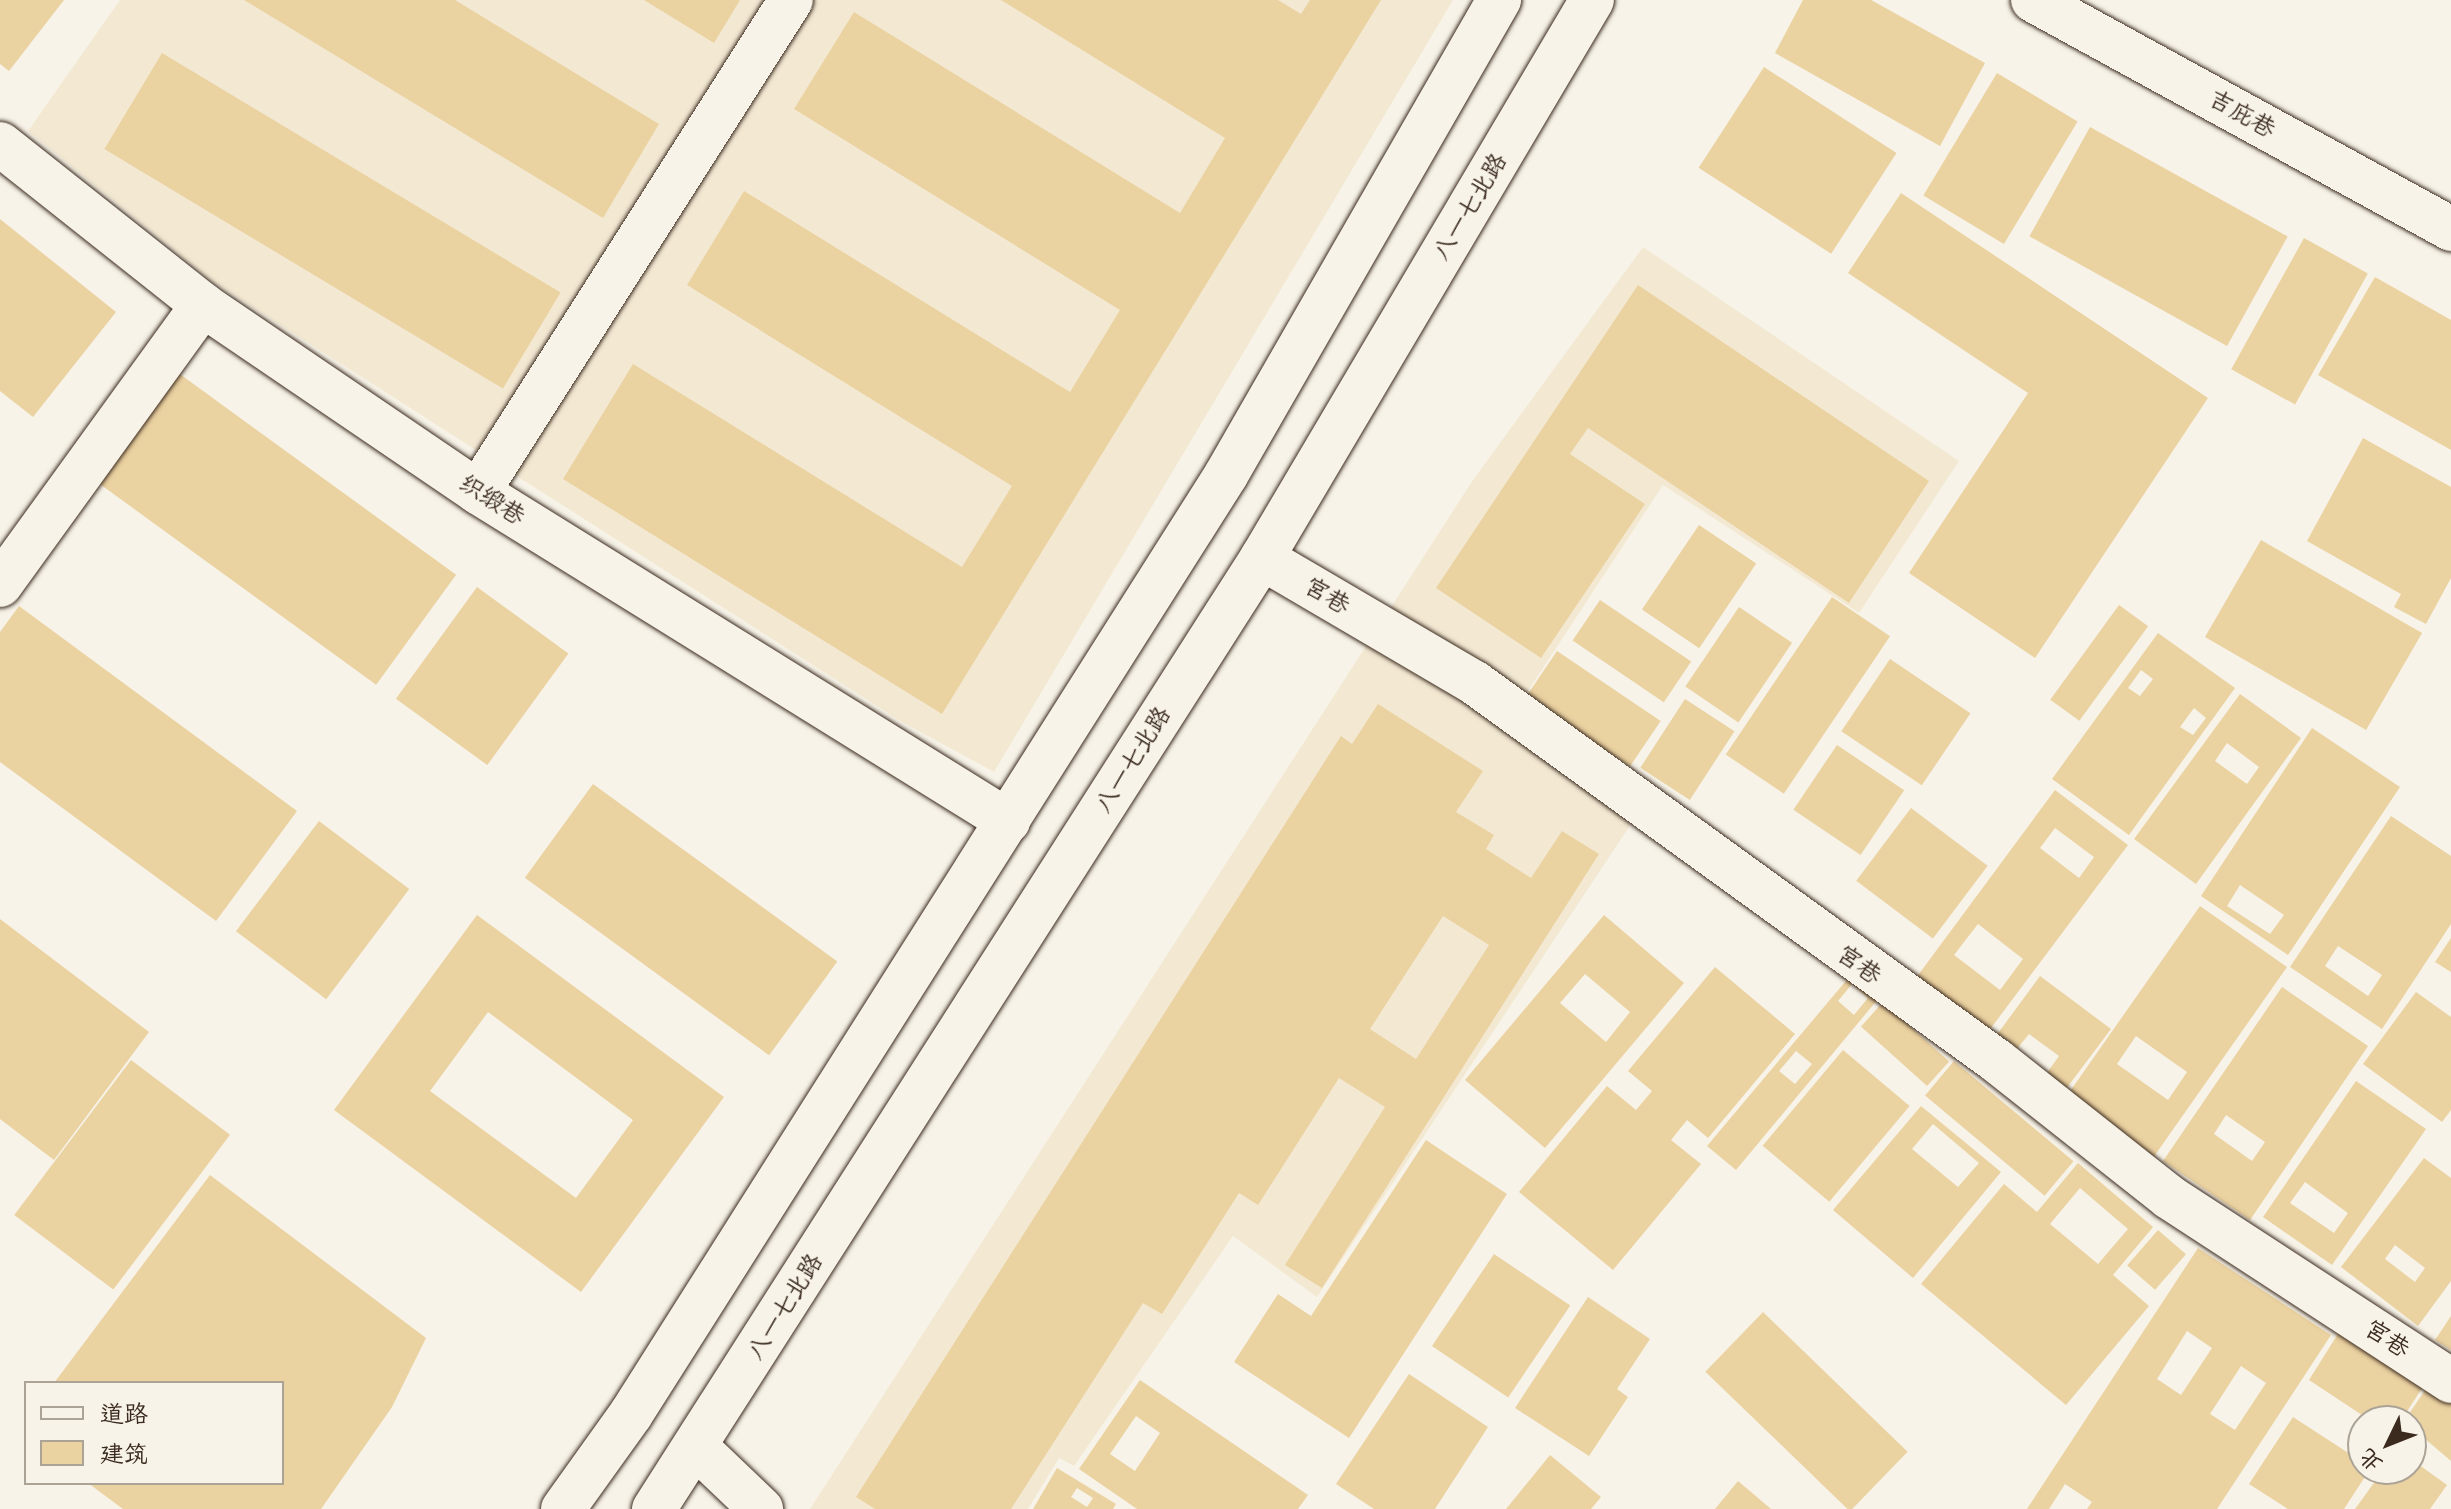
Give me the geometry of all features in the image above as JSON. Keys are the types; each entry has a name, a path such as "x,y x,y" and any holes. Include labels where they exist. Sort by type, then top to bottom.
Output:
{"street":[{"path":"478,492 791,0"},
{"path":"563,1509 1008,821 1226,475 1499,0"},
{"name":"八一七北路","path":"654,1509 1262,558 1592,0"},
{"name":"吉庇巷","path":"2033,0 2451,229"},
{"name":"织缎巷","path":"0,144 203,305 478,492 1008,821"},
{"path":"0,585 203,305"},
{"name":"宫巷","path":"1262,558 1475,683 1997,1061 2169,1197 2451,1381"},
{"path":"696,1447 761,1509"}],"shaded area":[{"path":"120,0 1453,0 994,772 902,722 213,282 28,131"},
{"path":"1643,247 1959,461 1859,613 1663,485 1522,700 1655,788 1317,1297 1233,1236 1074,1466 1059,1458 1028,1509 810,1509 1473,480"}],"building":[{"path":"0,0 64,0 9,71 0,64"},
{"path":"244,0 455,0 659,124 603,218"},
{"path":"644,0 740,0 714,43"},
{"path":"1001,0 1278,0 1301,14 1310,0 1381,0 942,714 563,479 633,364 962,567 1012,486 687,285 744,191 1070,392 1120,310 794,109 854,12 1180,213 1225,138"},
{"path":"1803,0 1871,0 1985,63 1940,146 1775,53"},
{"path":"162,53 561,292 503,388 104,149"},
{"path":"1764,67 1897,153 1831,254 1699,168"},
{"path":"1997,73 2078,121 2004,244 1923,196"},
{"path":"2090,127 2288,237 2227,346 2029,236"},
{"path":"1901,193 2208,398 2035,658 1909,573 2028,393 1848,273"},
{"path":"0,219 116,312 33,417 0,391"},
{"path":"2304,238 2368,273 2295,405 2231,369"},
{"path":"2375,277 2451,320 2451,450 2318,375"},
{"path":"1638,285 1929,481 1849,603 1588,428 1570,454 1645,504 1541,658 1436,588"},
{"path":"177,372 456,575 376,685 97,482"},
{"path":"2363,438 2451,487 2451,578 2426,624 2394,607 2401,594 2307,541"},
{"path":"1699,525 1756,564 1699,648 1642,610"},
{"path":"2261,540 2422,633 2366,730 2205,637"},
{"path":"477,587 568,653 487,765 396,699"},
{"path":"1832,597 1890,636 1784,794 1726,755"},
{"path":"1600,600 1691,662 1664,702 1573,641"},
{"path":"2119,605 2148,626 2079,721 2050,700"},
{"path":"19,606 297,811 216,921 0,762 0,632"},
{"path":"1739,607 1792,643 1738,722 1685,687"},
{"path":"2158,633 2235,688 2129,835 2052,779","holes":["2141,670 2153,679 2140,696 2128,688","2194,708 2206,718 2193,735 2180,727"]},
{"path":"1557,651 1661,721 1630,766 1526,697"},
{"path":"1890,659 1970,713 1922,785 1841,731"},
{"path":"2240,694 2301,738 2196,884 2134,839","holes":["2227,743 2259,767 2247,784 2215,761"]},
{"path":"1685,699 1734,731 1690,800 1640,768"},
{"path":"1378,704 1483,771 1456,812 1494,835 1486,849 1531,878 1562,831 1599,854 1322,1288 1285,1265 1385,1107 1339,1078 1258,1205 1239,1193 1162,1314 1143,1303 1011,1509 875,1509 856,1497 1341,736 1352,744","holes":["1443,916 1489,945 1416,1059 1370,1029"]},
{"path":"2312,728 2400,787 2288,955 2201,896","holes":["2240,885 2284,915 2270,934 2227,906"]},
{"path":"1837,745 1904,790 1861,855 1793,810"},
{"path":"593,784 837,962 769,1055 525,878"},
{"path":"2055,790 2128,845 1985,1036 1913,982","holes":["2055,828 2094,857 2079,878 2040,848","1978,924 2023,959 2000,990 1954,955"]},
{"path":"1911,808 1988,866 1933,938 1856,881"},
{"path":"2391,816 2451,856 2451,924 2382,1029 2290,967","holes":["2338,946 2382,975 2368,996 2325,966"]},
{"path":"319,821 409,889 326,999 236,931"},
{"path":"2200,906 2287,967 2153,1158 2066,1097","holes":["2136,1036 2187,1072 2168,1100 2117,1064"]},
{"path":"477,915 724,1097 581,1292 334,1110","holes":["488,1012 633,1120 576,1198 430,1091"]},
{"path":"1604,915 1684,983 1545,1148 1465,1080","holes":["1585,974 1630,1012 1606,1042 1560,1003"]},
{"path":"0,919 149,1032 54,1160 0,1119"},
{"path":"2451,938 2451,972 2435,962"},
{"path":"1715,967 1795,1034 1708,1138 1687,1120 1671,1140 1701,1164 1613,1270 1519,1192 1607,1086 1636,1110 1652,1091 1628,1071"},
{"path":"1850,976 1878,999 1736,1170 1707,1146","holes":["1852,984 1868,998 1854,1015 1838,1001","1796,1051 1812,1064 1795,1084 1779,1071"]},
{"path":"2040,976 2111,1029 2063,1093 1993,1040","holes":["2029,1034 2059,1056 2047,1073 2016,1050"]},
{"path":"2282,987 2368,1046 2250,1220 2163,1161","holes":["2226,1115 2265,1142 2252,1161 2214,1134"]},
{"path":"2416,992 2451,1017 2451,1110 2442,1122 2363,1064"},
{"path":"1883,1002 1949,1062 1927,1086 1861,1027"},
{"path":"1843,1050 1910,1106 1829,1202 1763,1146"},
{"path":"131,1060 230,1135 113,1290 14,1215"},
{"path":"1954,1061 2074,1161 2045,1196 1925,1095"},
{"path":"2356,1081 2426,1129 2332,1265 2263,1217","holes":["2305,1182 2348,1213 2334,1233 2290,1203"]},
{"path":"1921,1106 2001,1172 1913,1278 1833,1210","holes":["1933,1124 1979,1163 1958,1187 1912,1149"]},
{"path":"1426,1140 1507,1194 1349,1438 1234,1362 1278,1294 1311,1316"},
{"path":"2424,1158 2451,1178 2451,1281 2418,1326 2341,1267","holes":["2395,1245 2425,1268 2415,1282 2385,1259"]},
{"path":"2078,1163 2153,1227 2113,1275 2149,1306 2066,1405 1921,1284 2004,1184 2037,1212","holes":["2080,1188 2128,1229 2098,1264 2050,1224"]},
{"path":"210,1175 426,1338 392,1407 321,1509 123,1509 91,1485 284,1485 284,1381 56,1381"},
{"path":"2158,1230 2186,1254 2155,1290 2127,1265"},
{"path":"2198,1248 2331,1335 2217,1509 2087,1509 2092,1502 2065,1484 2049,1509 2027,1509","holes":["2187,1331 2212,1348 2181,1395 2157,1379","2241,1366 2266,1383 2235,1430 2210,1414"]},
{"path":"1494,1254 1570,1305 1508,1397 1432,1346"},
{"path":"1588,1297 1650,1339 1617,1389 1628,1397 1589,1456 1515,1408"},
{"path":"1763,1312 1908,1452 1852,1509 1848,1509 1705,1372"},
{"path":"2451,1316 2451,1350 2435,1340"},
{"path":"2341,1329 2424,1385 2411,1405 2347,1405 2309,1380"},
{"path":"1409,1374 1488,1427 1435,1509 1374,1509 1336,1484"},
{"path":"1140,1380 1308,1495 1298,1509 1137,1509 1079,1469","holes":["1136,1416 1160,1433 1135,1471 1110,1454"]},
{"path":"2430,1383 2451,1398 2451,1461 2427,1441 2427,1405 2415,1405"},
{"path":"2293,1417 2347,1452 2347,1485 2360,1485 2344,1509 2288,1509 2249,1484"},
{"path":"1550,1455 1601,1497 1591,1509 1506,1509"},
{"path":"1057,1468 1116,1504 1113,1509 1033,1509","holes":["1077,1488 1093,1498 1087,1507 1071,1497"]},
{"path":"2427,1471 2447,1485 2430,1509 2355,1509 2372,1485 2427,1485"},
{"path":"1738,1481 1771,1509 1715,1509"}]}
